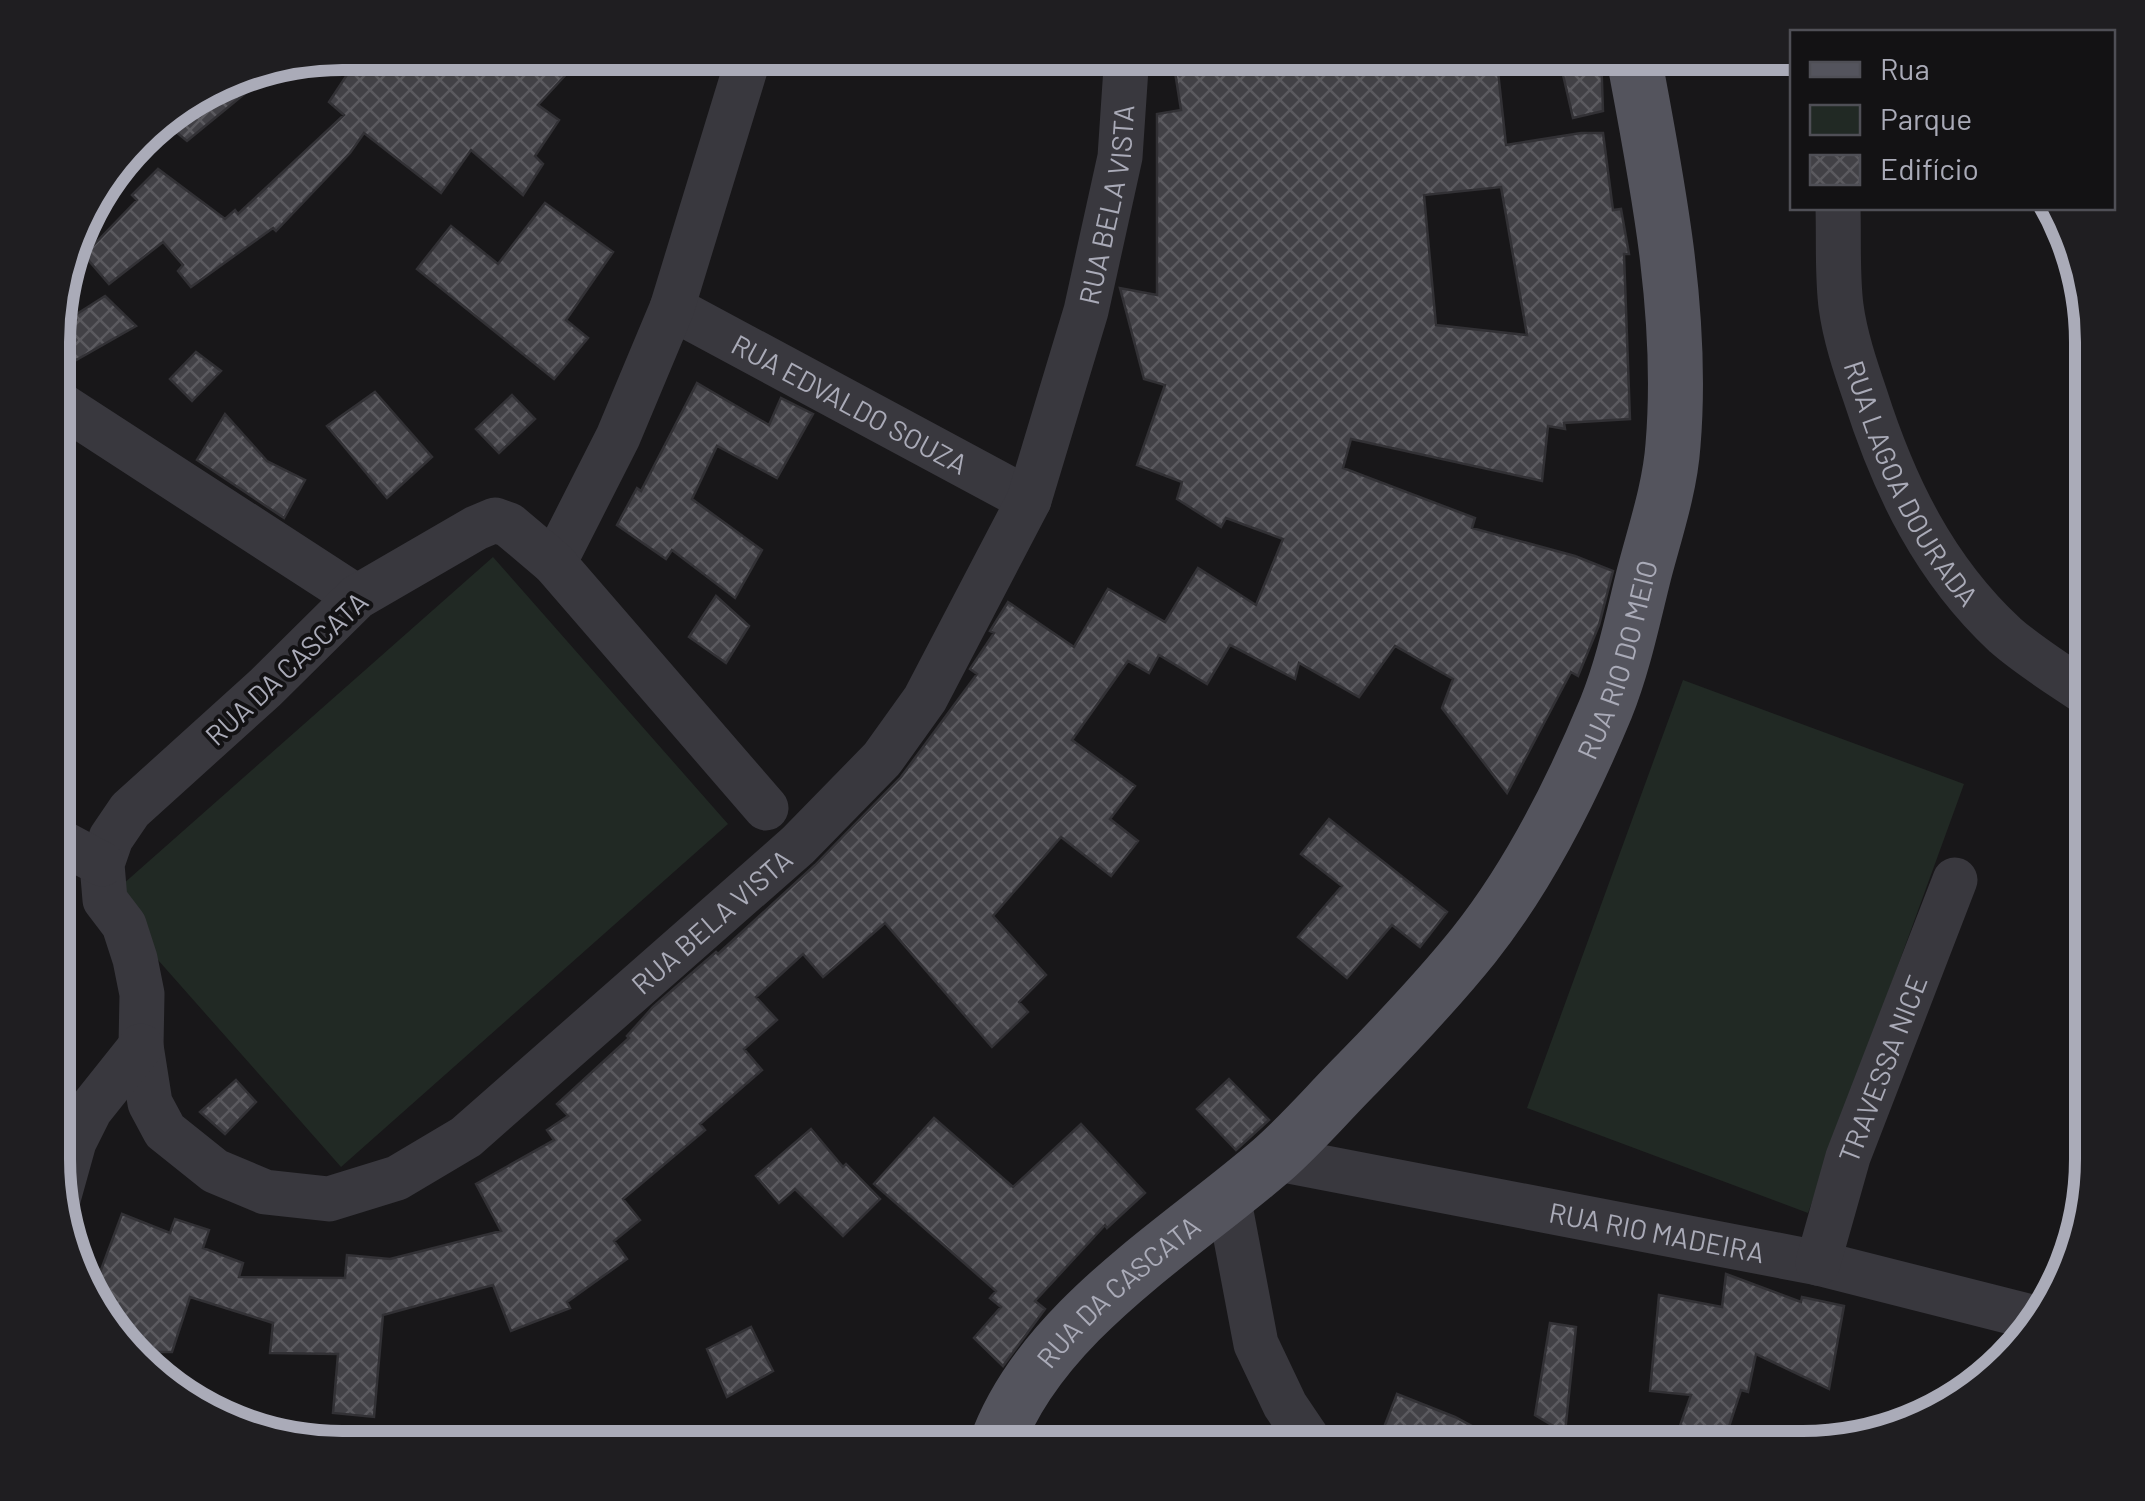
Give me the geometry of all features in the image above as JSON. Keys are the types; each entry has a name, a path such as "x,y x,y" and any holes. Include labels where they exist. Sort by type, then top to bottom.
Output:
{"main road":[{"name":"RUA RIO DO MEIO","path":"1274,1158 1406,1024 1475,944 1528,864 1607,705 1654,535 1673,448 1675,365 1670,277 1637,71"},
{"name":"RUA DA CASCATA","path":"1001,1430 1028,1381 1112,1291 1274,1158"}],"street":[{"path":"554,563 618,437 672,308 745,70"},
{"name":"RUA BELA VISTA","path":"102,864 105,900 124,925 135,959 142,994 140,1046 150,1103 164,1131 215,1171 265,1192 329,1199 398,1178 466,1137 798,845 882,760 925,699 1028,500 1090,292 1120,157 1126,71"},
{"name":"RUA LAGOA DOURADA","path":"1838,210 1841,307 1852,354 1875,428 1910,513 1941,563 1975,605 2008,638 2074,684"},
{"name":"RUA EDVALDO SOUZA","path":"672,308 1028,500"},
{"path":"70,411 357,596"},
{"name":"RUA DA CASCATA","path":"102,864 111,838 130,810 265,688 357,596 495,520 509,525 554,563 766,808"},
{"path":"71,847 102,864"},
{"name":"TRAVESSA NICE","path":"1818,1262 1848,1157 1956,880"},
{"path":"71,1153 90,1110 140,1046"},
{"name":"RUA RIO MADEIRA","path":"1274,1158 1818,1262 2025,1315"},
{"path":"1228,1196 1256,1344 1285,1405 1302,1431"}],"green space":[{"path":"493,557 728,824 341,1167 105,900"},
{"path":"1683,680 1964,784 1808,1213 1527,1108"}],"building":[{"path":"350,70 570,70 538,105 559,120 535,156 543,164 523,195 471,150 441,193 364,133 276,231 273,228 191,287 178,271 183,265 163,242 109,284 84,255 137,200 132,195 158,169 225,219 235,210 238,214 344,115 329,102"},
{"path":"1175,71 1498,71 1506,145 1603,133 1613,210 1621,209 1629,254 1624,254 1630,419 1564,423 1565,429 1548,426 1542,481 1351,439 1343,468 1475,518 1472,528 1575,556 1613,571 1599,625 1578,676 1571,672 1507,793 1442,708 1453,679 1395,646 1359,697 1299,663 1295,679 1230,645 1207,684 1159,655 1149,673 1128,661 1072,740 1135,786 1110,819 1138,841 1111,876 1061,837 993,916 1046,975 1019,1002 1028,1012 992,1047 885,923 823,977 803,954 756,997 777,1020 744,1049 762,1070 700,1124 705,1130 623,1199 640,1220 614,1241 627,1259 567,1302 570,1308 511,1331 493,1285 383,1315 374,1417 333,1413 338,1354 270,1353 273,1323 190,1297 172,1352 151,1352 126,1325 98,1278 122,1214 170,1233 175,1219 209,1230 203,1248 243,1263 239,1277 345,1278 347,1255 390,1259 501,1231 476,1184 554,1140 547,1130 568,1116 557,1104 629,1038 653,1007 815,865 901,777 977,674 970,669 994,633 990,631 1008,602 1074,647 1108,589 1165,622 1198,568 1256,605 1283,539 1226,518 1221,527 1177,499 1182,482 1137,465 1165,385 1144,379 1120,288 1157,295 1157,114 1181,110","holes":["1501,187 1527,335 1436,325 1424,195"]},
{"path":"1562,71 1602,71 1603,111 1573,118"},
{"path":"257,83 187,141 173,129 206,106"},
{"path":"545,203 613,252 566,320 588,338 554,379 417,269 451,226 498,264"},
{"path":"105,296 136,326 70,363 71,318"},
{"path":"196,352 221,371 192,401 170,379"},
{"path":"697,383 769,425 781,398 813,414 777,478 717,446 692,499 762,550 735,598 672,550 666,559 617,525 637,488 641,491"},
{"path":"375,392 432,457 387,498 327,426"},
{"path":"512,395 535,419 499,453 476,429"},
{"path":"225,414 267,461 305,480 284,518 197,460"},
{"path":"716,596 749,626 726,663 689,637"},
{"path":"1329,819 1447,912 1420,947 1392,925 1347,978 1298,937 1342,886 1301,854"},
{"path":"1229,1079 1269,1120 1236,1150 1197,1109"},
{"path":"236,1080 256,1102 225,1134 200,1112"},
{"path":"934,1118 1013,1187 1081,1124 1145,1193 1107,1228 1105,1225 1035,1301 1045,1309 1003,1366 974,1338 1001,1307 990,1298 996,1291 874,1184"},
{"path":"811,1129 843,1167 846,1164 880,1199 843,1236 795,1189 779,1203 756,1176"},
{"path":"1726,1274 1801,1302 1802,1297 1844,1306 1829,1389 1756,1354 1748,1392 1741,1390 1728,1431 1678,1431 1691,1395 1650,1391 1659,1295 1722,1307"},
{"path":"1550,1323 1576,1327 1565,1431 1535,1415"},
{"path":"751,1327 773,1371 727,1397 707,1349"},
{"path":"1397,1394 1481,1431 1383,1431"}]}
